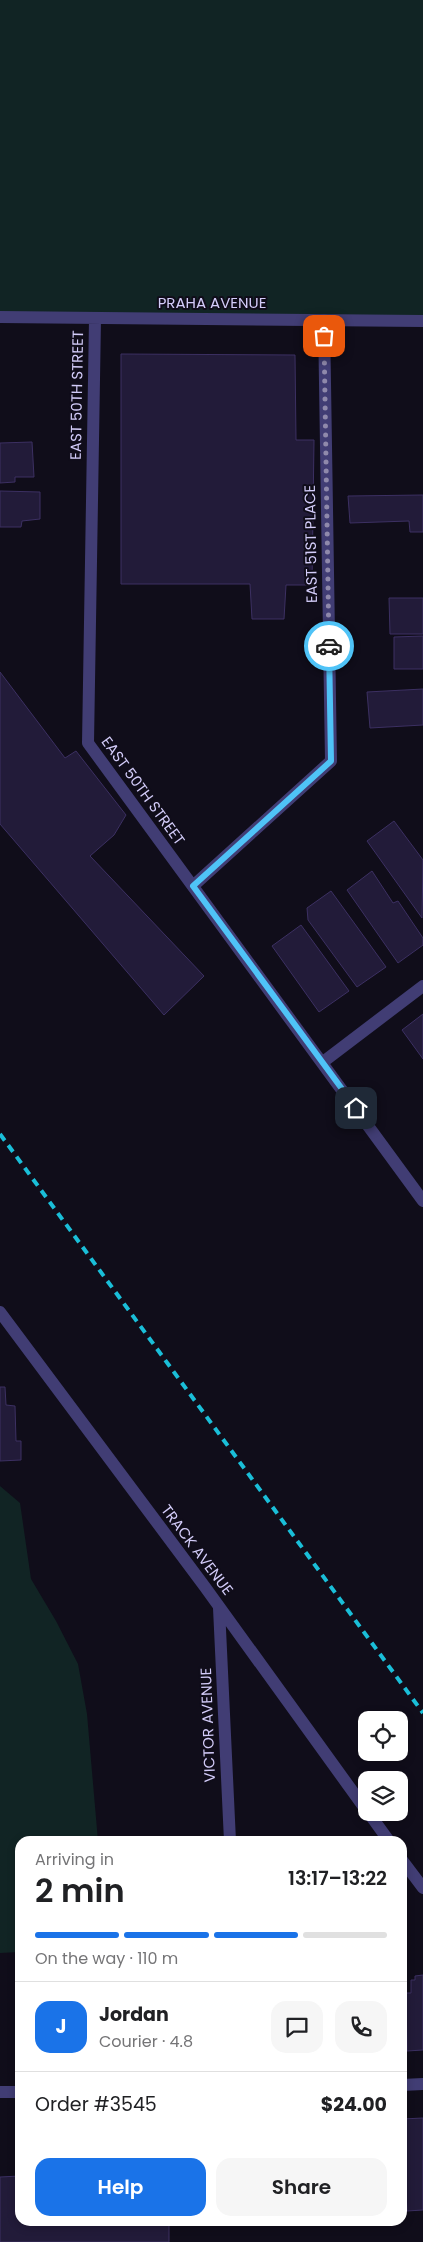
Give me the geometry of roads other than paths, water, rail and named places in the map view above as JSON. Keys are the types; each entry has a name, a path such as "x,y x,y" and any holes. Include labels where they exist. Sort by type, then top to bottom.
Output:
{"street":[{"name":"PRAHA AVENUE","path":"0,317 423,321"},
{"name":"EAST 50TH STREET","path":"95,319 88,743 423,1201"},
{"name":"EAST 51ST PLACE","path":"193,886 331,761 324,320"},
{"path":"323,1062 423,986"},
{"name":"TRACK AVENUE","path":"0,1312 220,1608 358,1799"},
{"name":"VICTOR AVENUE","path":"220,1608 230,1836"},
{"name":"TRACK AVENUE","path":"374,1821 385,1836"},
{"path":"407,1867 423,1888"},
{"path":"407,2085 423,2084"},
{"path":"0,2092 15,2092"}],"railway":[{"path":"0,1134 423,1713"}]}
